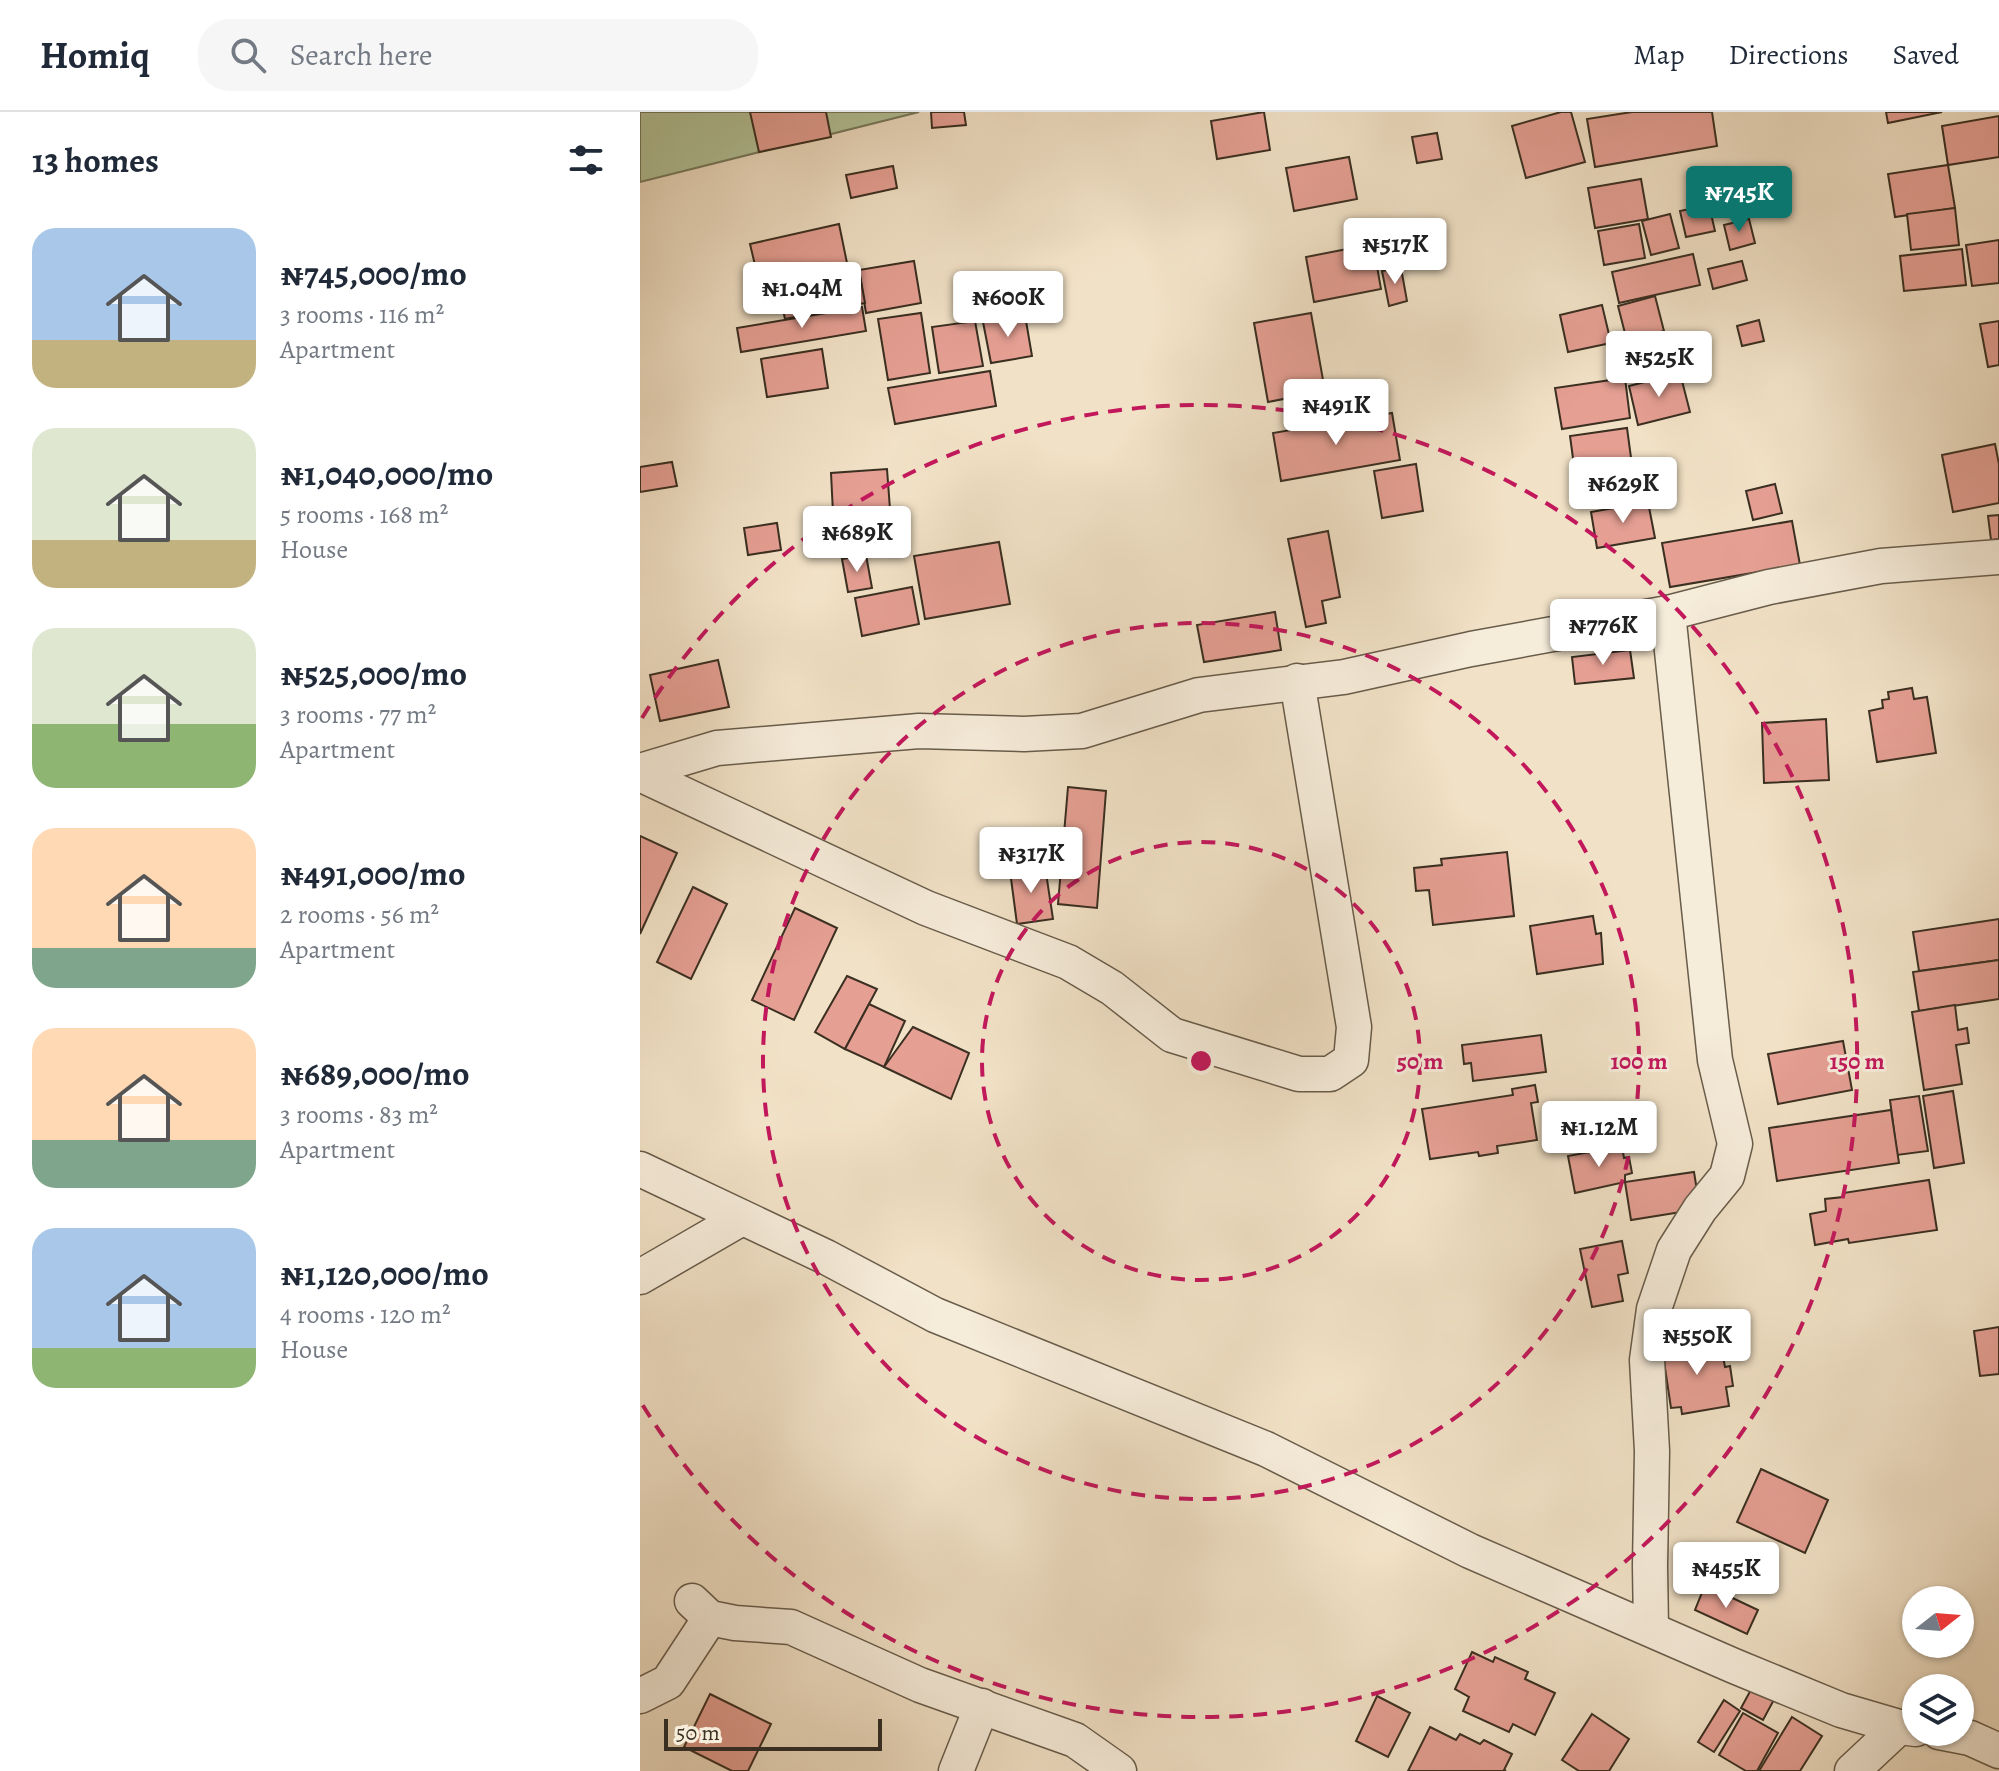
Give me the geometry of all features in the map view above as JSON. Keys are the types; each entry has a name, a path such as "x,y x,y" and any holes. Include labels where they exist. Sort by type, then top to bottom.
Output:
{"street":[{"path":"640,772 717,748 919,731 1024,734 1082,731 1199,695 1344,677 1471,649 1668,613 1769,587 1881,566 1999,557"},
{"path":"1651,1629 1652,1451 1647,1360 1654,1309 1674,1250 1700,1209 1727,1176 1735,1144 1715,1060 1668,613"},
{"path":"640,772 926,908 1068,962 1112,988 1172,1035 1299,1074 1330,1074 1351,1060 1354,1027 1297,681"},
{"path":"640,1169 826,1257 935,1315 1266,1449 1470,1551 1841,1710 1902,1727"},
{"path":"640,1277 742,1218"},
{"path":"640,1696 668,1682 701,1609 735,1623 791,1627 920,1685 1075,1740 1119,1771"},
{"path":"956,1771 982,1706"},
{"path":"1852,1771 1902,1732"},
{"path":"1974,1740 1999,1751"}],"green space":[{"path":"640,112 919,112 640,182"}],"building":[{"path":"750,112 826,112 831,137 759,152"},
{"path":"931,112 964,112 966,125 932,128"},
{"path":"1264,112 1270,150 1217,159 1211,121"},
{"path":"1571,112 1585,162 1526,178 1512,126"},
{"path":"1632,112 1712,112 1717,146 1595,167 1587,119"},
{"path":"1886,112 1942,112 1888,123"},
{"path":"1999,116 1999,157 1948,165 1942,126"},
{"path":"1437,133 1442,159 1417,163 1412,137"},
{"path":"1349,157 1357,199 1294,211 1286,168"},
{"path":"1948,165 1955,208 1895,217 1888,174"},
{"path":"893,166 897,188 851,198 846,175"},
{"path":"1641,179 1648,219 1595,228 1588,188"},
{"path":"1709,205 1715,231 1686,237 1680,211"},
{"path":"1955,208 1959,245 1911,250 1907,214"},
{"path":"1670,214 1679,248 1651,255 1642,221"},
{"path":"1749,219 1755,243 1730,250 1724,225"},
{"path":"839,224 847,263 759,282 750,244"},
{"path":"1639,224 1645,258 1604,265 1598,231"},
{"path":"1999,240 1999,283 1972,286 1966,245"},
{"path":"1373,244 1381,289 1314,302 1306,257"},
{"path":"1962,249 1966,285 1904,291 1900,256"},
{"path":"1693,254 1700,285 1619,303 1612,272"},
{"path":"914,261 921,303 866,313 859,270"},
{"path":"1742,261 1747,280 1713,289 1708,269"},
{"path":"1401,268 1407,301 1389,306 1382,271"},
{"path":"859,270 865,303 785,319 778,286"},
{"path":"1655,296 1664,331 1627,341 1618,306"},
{"path":"1602,305 1611,343 1568,352 1560,315"},
{"path":"862,307 866,331 741,352 737,328"},
{"path":"921,313 930,373 888,380 878,319"},
{"path":"1311,313 1325,391 1268,402 1254,323"},
{"path":"1025,315 1032,356 991,363 983,322"},
{"path":"1759,320 1764,341 1742,346 1737,326"},
{"path":"975,321 983,366 939,373 932,327"},
{"path":"1999,321 1999,365 1988,367 1980,324"},
{"path":"1676,336 1685,367 1633,381 1624,349"},
{"path":"822,349 828,388 767,397 761,359"},
{"path":"990,371 996,406 895,424 888,388"},
{"path":"1680,373 1690,412 1638,425 1629,386"},
{"path":"1625,378 1630,418 1562,429 1555,388"},
{"path":"1392,413 1400,460 1281,481 1273,433"},
{"path":"1627,428 1632,465 1575,473 1570,436"},
{"path":"1995,444 1999,464 1999,503 1953,512 1942,455"},
{"path":"672,462 677,486 640,492 640,467"},
{"path":"1416,464 1423,511 1382,518 1374,471"},
{"path":"887,469 890,509 833,513 831,473"},
{"path":"1775,484 1782,513 1753,520 1746,491"},
{"path":"1648,502 1655,538 1597,548 1591,512"},
{"path":"892,515 897,546 835,554 830,523"},
{"path":"1999,515 1999,539 1991,540 1988,516"},
{"path":"1792,521 1800,565 1670,587 1662,543"},
{"path":"777,523 781,550 748,555 744,528"},
{"path":"1328,531 1340,597 1322,601 1326,623 1306,627 1288,539"},
{"path":"999,542 1010,604 925,619 914,556"},
{"path":"866,555 872,588 848,592 842,559"},
{"path":"912,587 919,624 862,636 855,598"},
{"path":"1275,612 1281,650 1204,662 1197,625"},
{"path":"1630,650 1634,678 1575,684 1572,657"},
{"path":"718,660 729,707 660,721 650,675"},
{"path":"1912,688 1914,699 1927,697 1936,753 1877,762 1869,711 1883,708 1882,700 1889,699 1888,692"},
{"path":"1826,719 1829,780 1764,783 1762,723"},
{"path":"1068,787 1106,791 1097,908 1058,904"},
{"path":"640,836 677,853 640,934"},
{"path":"1507,852 1514,916 1433,925 1429,890 1416,891 1414,868 1442,865 1441,859"},
{"path":"1045,866 1053,919 1017,924 1010,871"},
{"path":"693,887 727,904 691,979 657,962"},
{"path":"795,908 837,928 794,1020 752,1000"},
{"path":"1593,916 1596,934 1601,933 1603,964 1537,974 1530,926"},
{"path":"1999,919 1999,960 1919,971 1913,932"},
{"path":"1999,960 1999,999 1919,1011 1913,972"},
{"path":"847,976 877,989 845,1049 815,1032"},
{"path":"869,1004 905,1021 884,1067 845,1049"},
{"path":"1955,1005 1958,1030 1967,1028 1969,1043 1956,1045 1962,1084 1924,1090 1912,1012"},
{"path":"913,1027 969,1053 951,1099 884,1067"},
{"path":"1541,1035 1546,1072 1473,1081 1471,1063 1464,1064 1462,1045"},
{"path":"1843,1041 1852,1090 1778,1104 1768,1054"},
{"path":"1535,1085 1538,1102 1531,1103 1537,1140 1497,1146 1498,1153 1479,1156 1478,1152 1430,1159 1422,1109 1513,1095 1512,1089"},
{"path":"1953,1091 1964,1163 1934,1168 1923,1096"},
{"path":"1919,1096 1928,1151 1897,1155 1890,1100"},
{"path":"1891,1110 1899,1163 1777,1181 1769,1128"},
{"path":"1622,1146 1624,1158 1629,1157 1632,1173 1625,1175 1625,1182 1575,1193 1568,1156"},
{"path":"1694,1172 1700,1209 1631,1220 1625,1182"},
{"path":"1929,1180 1937,1230 1815,1245 1810,1214 1826,1211 1825,1199 1843,1197 1843,1193"},
{"path":"1622,1241 1628,1273 1618,1275 1623,1301 1592,1307 1580,1249"},
{"path":"1999,1327 1999,1374 1980,1376 1974,1331"},
{"path":"1720,1340 1725,1367 1730,1366 1733,1386 1726,1387 1729,1406 1682,1414 1681,1407 1671,1408 1662,1348"},
{"path":"1761,1469 1828,1500 1805,1553 1737,1522"},
{"path":"1705,1585 1758,1610 1747,1634 1695,1610"},
{"path":"1472,1652 1493,1662 1495,1657 1528,1672 1525,1679 1555,1693 1535,1735 1513,1724 1509,1732 1463,1711 1469,1697 1455,1689"},
{"path":"1754,1684 1776,1696 1763,1720 1741,1708"},
{"path":"710,1694 771,1724 748,1771 732,1771 684,1747"},
{"path":"1377,1696 1410,1713 1388,1757 1356,1741"},
{"path":"1724,1700 1740,1711 1714,1752 1698,1742"},
{"path":"1743,1713 1778,1733 1757,1771 1746,1771 1719,1755"},
{"path":"1592,1714 1629,1739 1609,1771 1579,1771 1562,1760"},
{"path":"1792,1717 1822,1736 1800,1771 1759,1771"},
{"path":"1430,1727 1456,1740 1460,1734 1480,1744 1484,1740 1512,1754 1506,1771 1408,1771"}]}
